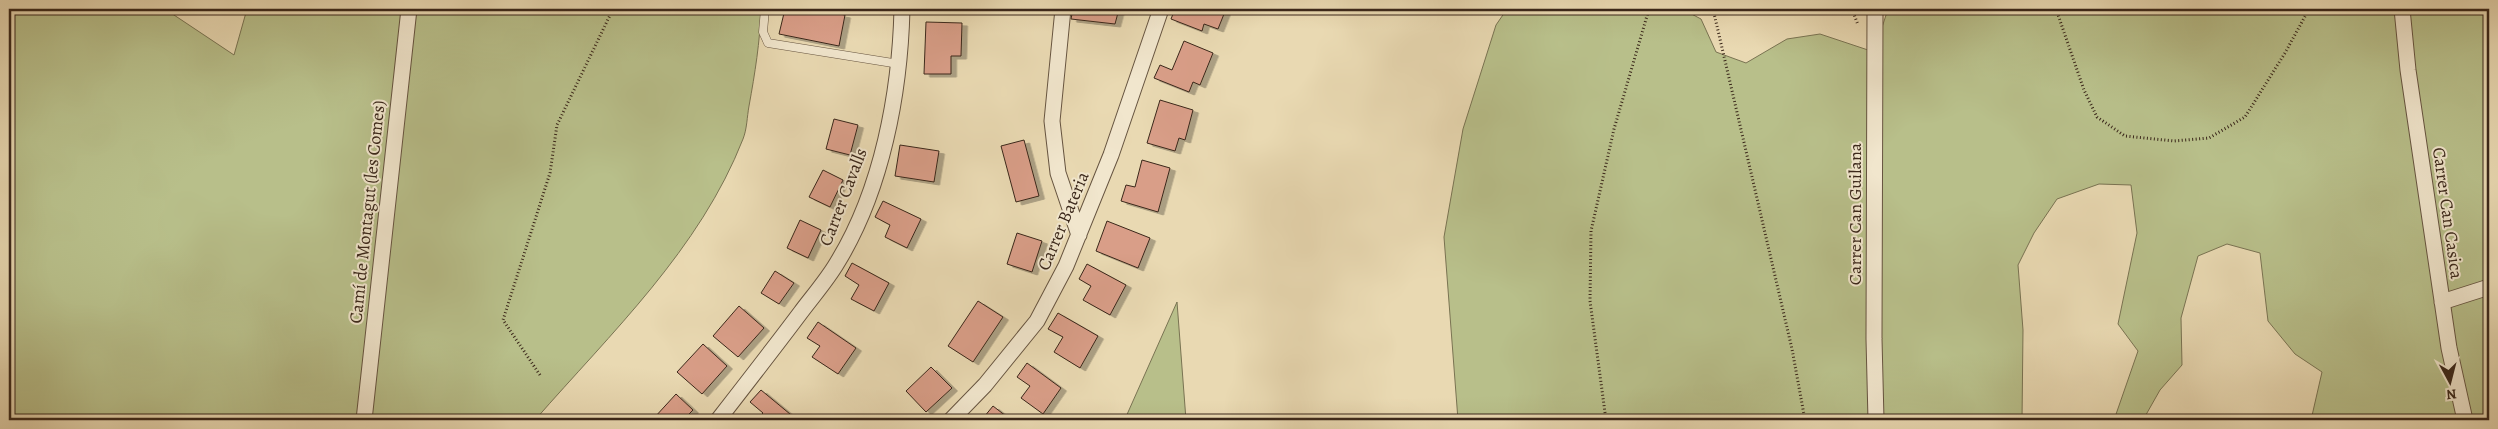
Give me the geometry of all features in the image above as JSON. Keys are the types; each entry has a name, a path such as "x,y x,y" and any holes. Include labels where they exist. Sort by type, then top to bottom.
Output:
{"street":[{"name":"Camí de Montagut (les Comes)","path":"364,420 409,9"},
{"name":"Carrer Cavalls","path":"718,420 837,263 860,217 878,169 900,64 902,9"},
{"path":"1063,9 1052,120 1058,173 1079,235"},
{"name":"Carrer Bateria","path":"951,420 986,384 1037,321 1066,266 1111,155 1161,9"},
{"name":"Carrer Can Guilana","path":"1875,9 1874,338 1876,420"},
{"name":"Carrer Can Casica","path":"2402,9 2408,70 2448,348 2465,420"},
{"path":"2442,302 2489,287"}],"lane":[{"path":"765,9 763,32 768,43 900,64"}],"path":[{"path":"540,375 503,320 550,173 557,125 613,9"},
{"path":"1606,420 1590,301 1591,230 1614,129 1649,9"},
{"path":"1713,9 1792,349 1805,420"},
{"path":"2056,9 2084,90 2097,117 2125,136 2174,141 2208,138 2245,117 2286,53 2309,9"}],"green space":[{"path":"9,9 165,9 234,55 247,9 761,9 757,58 745,131 725,179 703,217 651,288 535,420 9,420"},
{"path":"1507,9 1682,9 1701,19 1716,52 1746,63 1787,39 1820,34 1874,52 1888,9 2489,9 2489,420 2311,420 2322,372 2295,354 2268,321 2260,253 2227,244 2198,256 2181,318 2182,365 2160,390 2143,420 2114,420 2138,351 2118,324 2137,233 2131,185 2099,184 2057,199 2034,233 2018,265 2023,330 2022,420 1458,420 1444,237 1463,129 1496,25"},
{"path":"1177,302 1186,420 1124,420 1125,419"}],"building":[{"path":"785,9 812,9 845,15 839,46 779,34"},
{"path":"1073,9 1119,9 1115,24 1071,19"},
{"path":"1175,9 1226,9 1218,29 1204,24 1202,31 1171,19"},
{"path":"926,22 962,23 961,56 951,56 951,74 924,74"},
{"path":"1184,41 1213,53 1200,85 1193,82 1189,92 1154,78 1160,65 1172,70"},
{"path":"1160,100 1193,110 1185,140 1179,138 1175,151 1147,143"},
{"path":"834,119 858,125 850,155 826,149"},
{"path":"1024,140 1039,196 1016,202 1001,146"},
{"path":"900,145 939,151 934,182 895,176"},
{"path":"1142,160 1170,168 1158,212 1121,201 1126,185 1135,187"},
{"path":"823,170 843,180 830,207 809,197"},
{"path":"883,201 921,219 907,248 885,237 890,225 875,217"},
{"path":"800,220 821,230 808,258 787,248"},
{"path":"1107,221 1150,238 1138,268 1096,251"},
{"path":"1017,233 1042,241 1032,272 1007,264"},
{"path":"852,263 889,283 874,311 851,299 859,285 845,276"},
{"path":"1087,264 1126,285 1110,315 1083,300 1091,286 1079,279"},
{"path":"775,271 794,283 779,304 761,293"},
{"path":"978,301 1003,317 973,362 948,346"},
{"path":"739,306 764,328 738,357 713,336"},
{"path":"1058,313 1098,336 1080,368 1054,352 1063,337 1048,329"},
{"path":"818,322 856,348 838,374 812,357 820,346 807,338"},
{"path":"703,344 727,366 702,394 677,372"},
{"path":"1027,363 1061,388 1043,414 1021,398 1030,386 1017,377"},
{"path":"931,367 952,388 926,412 906,391"},
{"path":"761,390 796,419 756,420 763,413 750,402"},
{"path":"676,394 693,410 683,420 657,420 654,418"},
{"path":"993,406 1011,420 988,420 984,417"}]}
